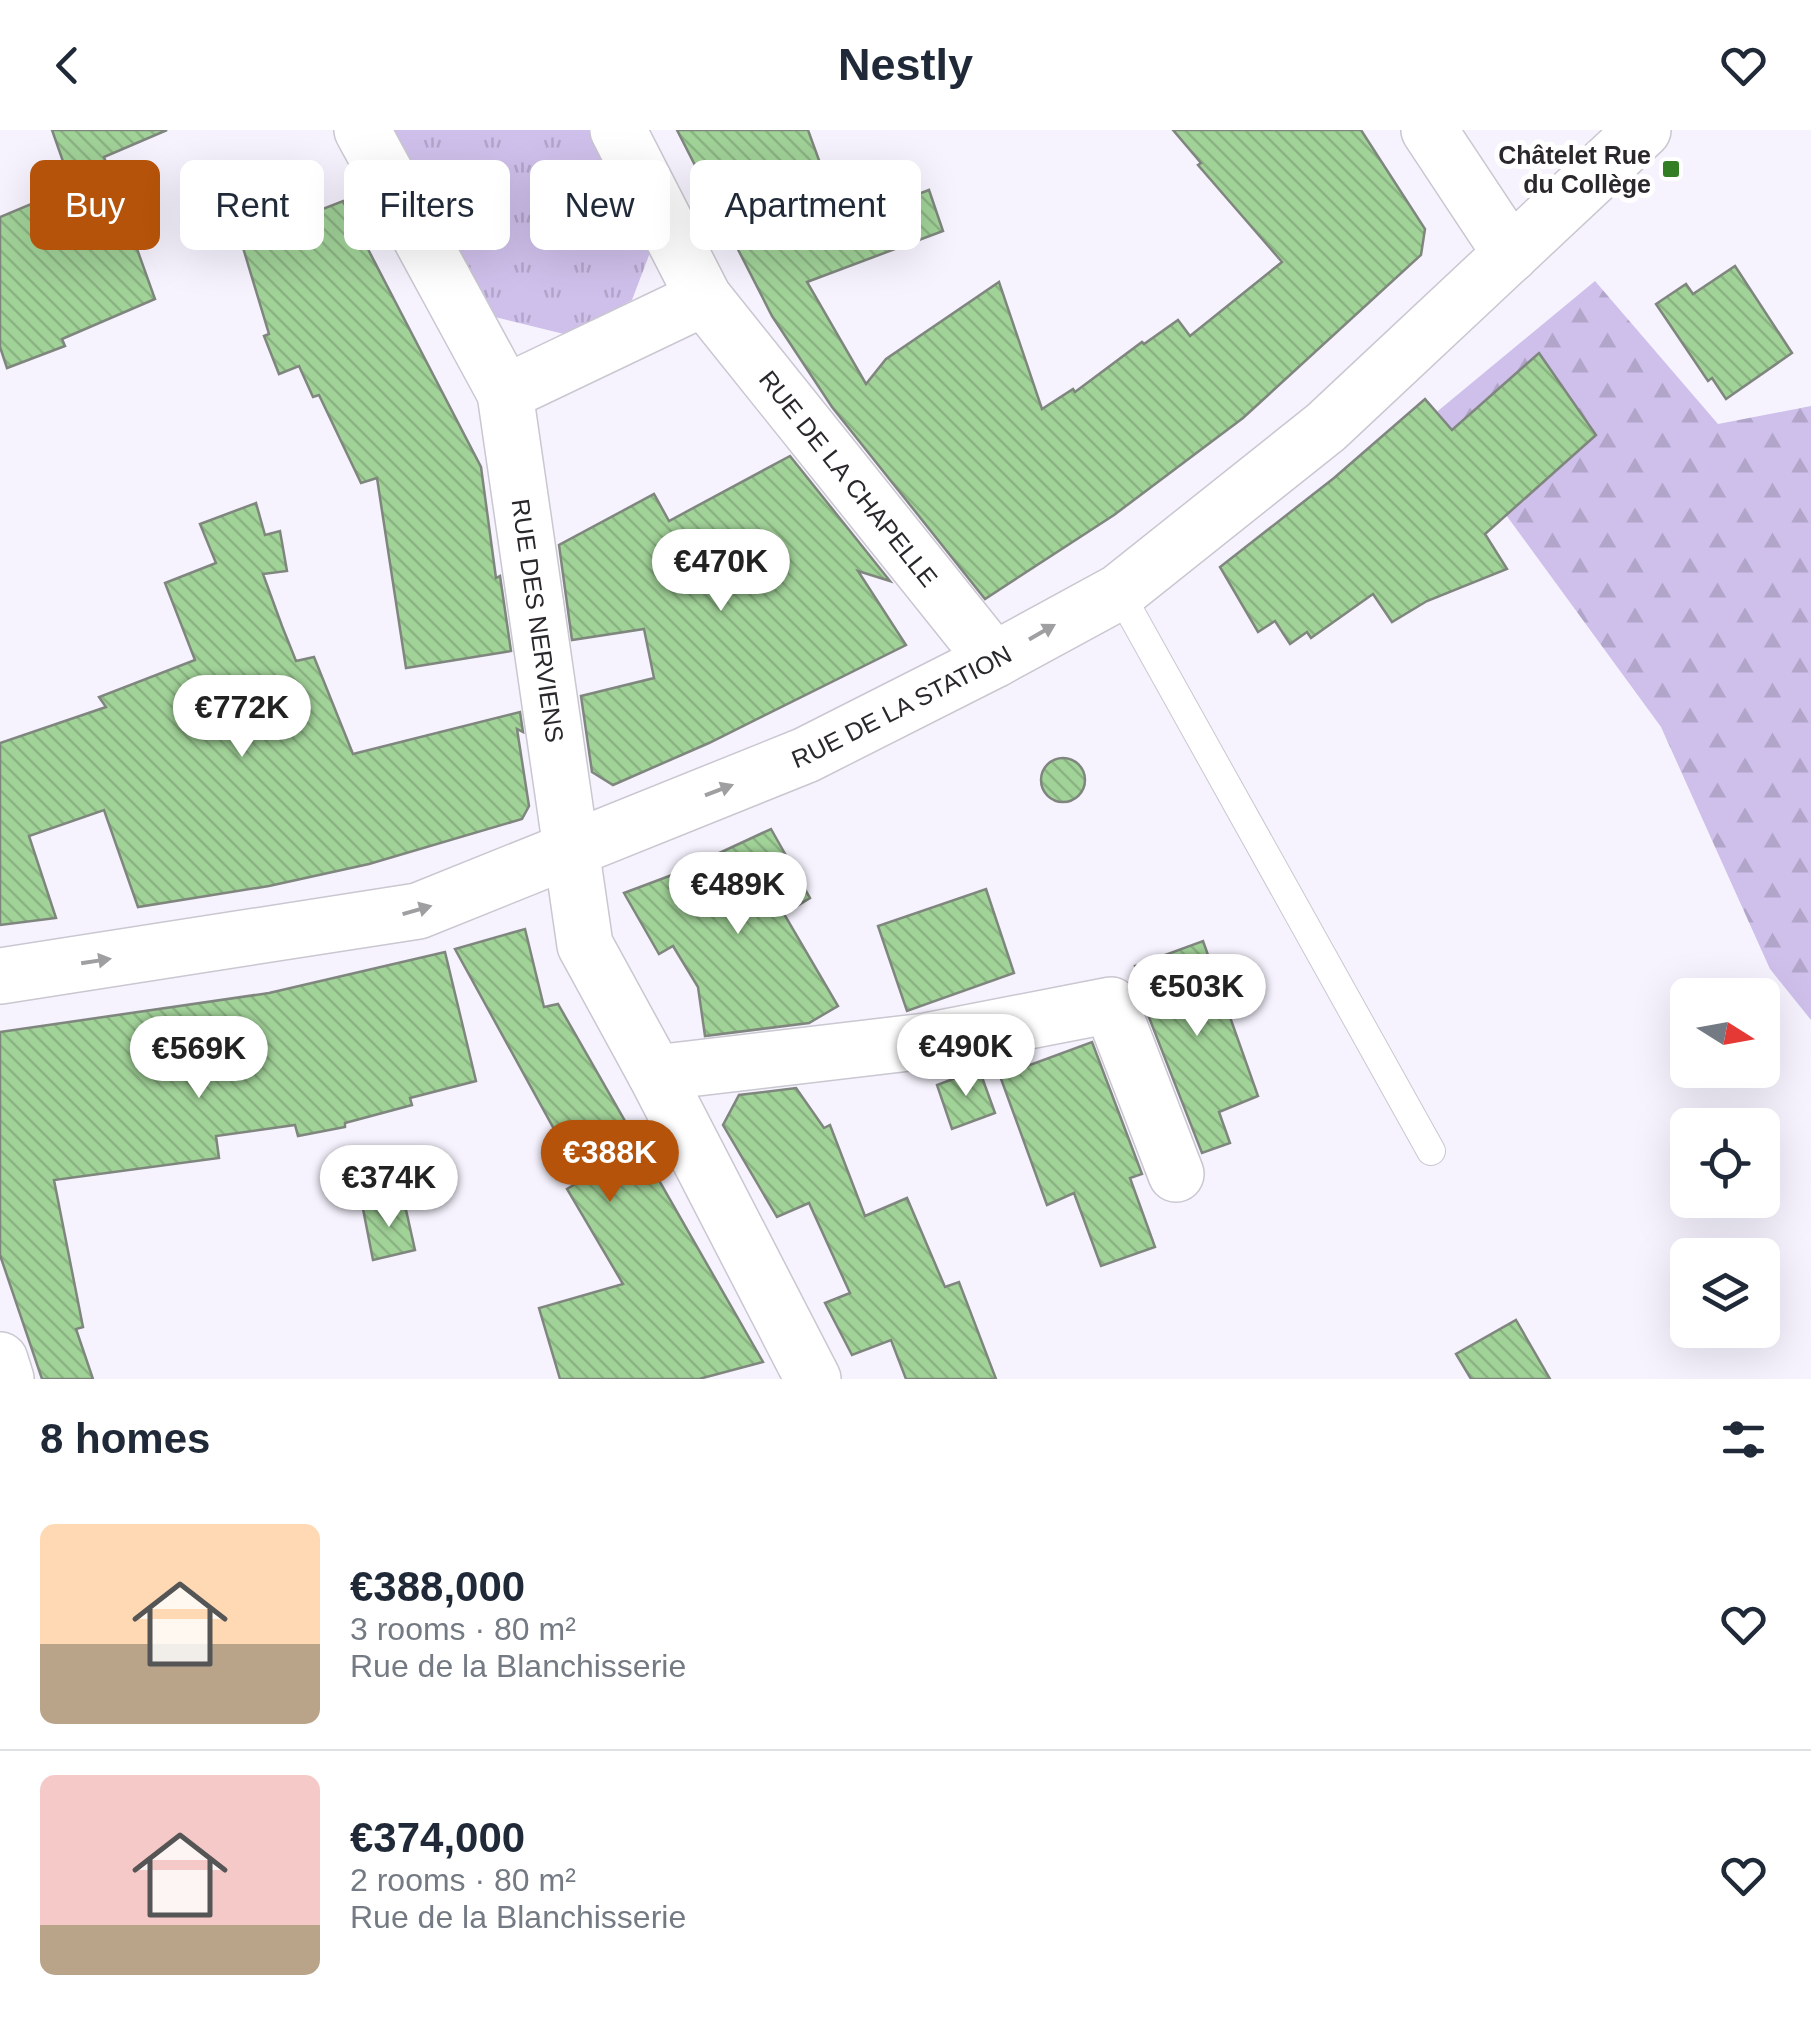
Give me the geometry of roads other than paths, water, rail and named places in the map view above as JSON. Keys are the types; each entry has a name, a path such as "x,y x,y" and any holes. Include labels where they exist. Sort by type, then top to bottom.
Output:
{"street":[{"path":"362,130 505,393 704,298"},
{"name":"RUE DE LA CHAPELLE","path":"618,130 704,298 994,660"},
{"path":"1428,130 1511,254"},
{"name":"RUE DE LA STATION","path":"0,976 418,912 806,755 994,660 1119,592 1326,427 1643,130"},
{"name":"RUE DES NERVIENS","path":"505,393 584,945 655,1073 813,1379"},
{"path":"655,1073 926,1041 1111,1005 1176,1174"},
{"path":"0,1360 6,1379"}],"lane":[{"path":"1119,592 1430,1151"}],"place":[{"name":"Châtelet Rue du Collège","path":"1671,169"}]}
